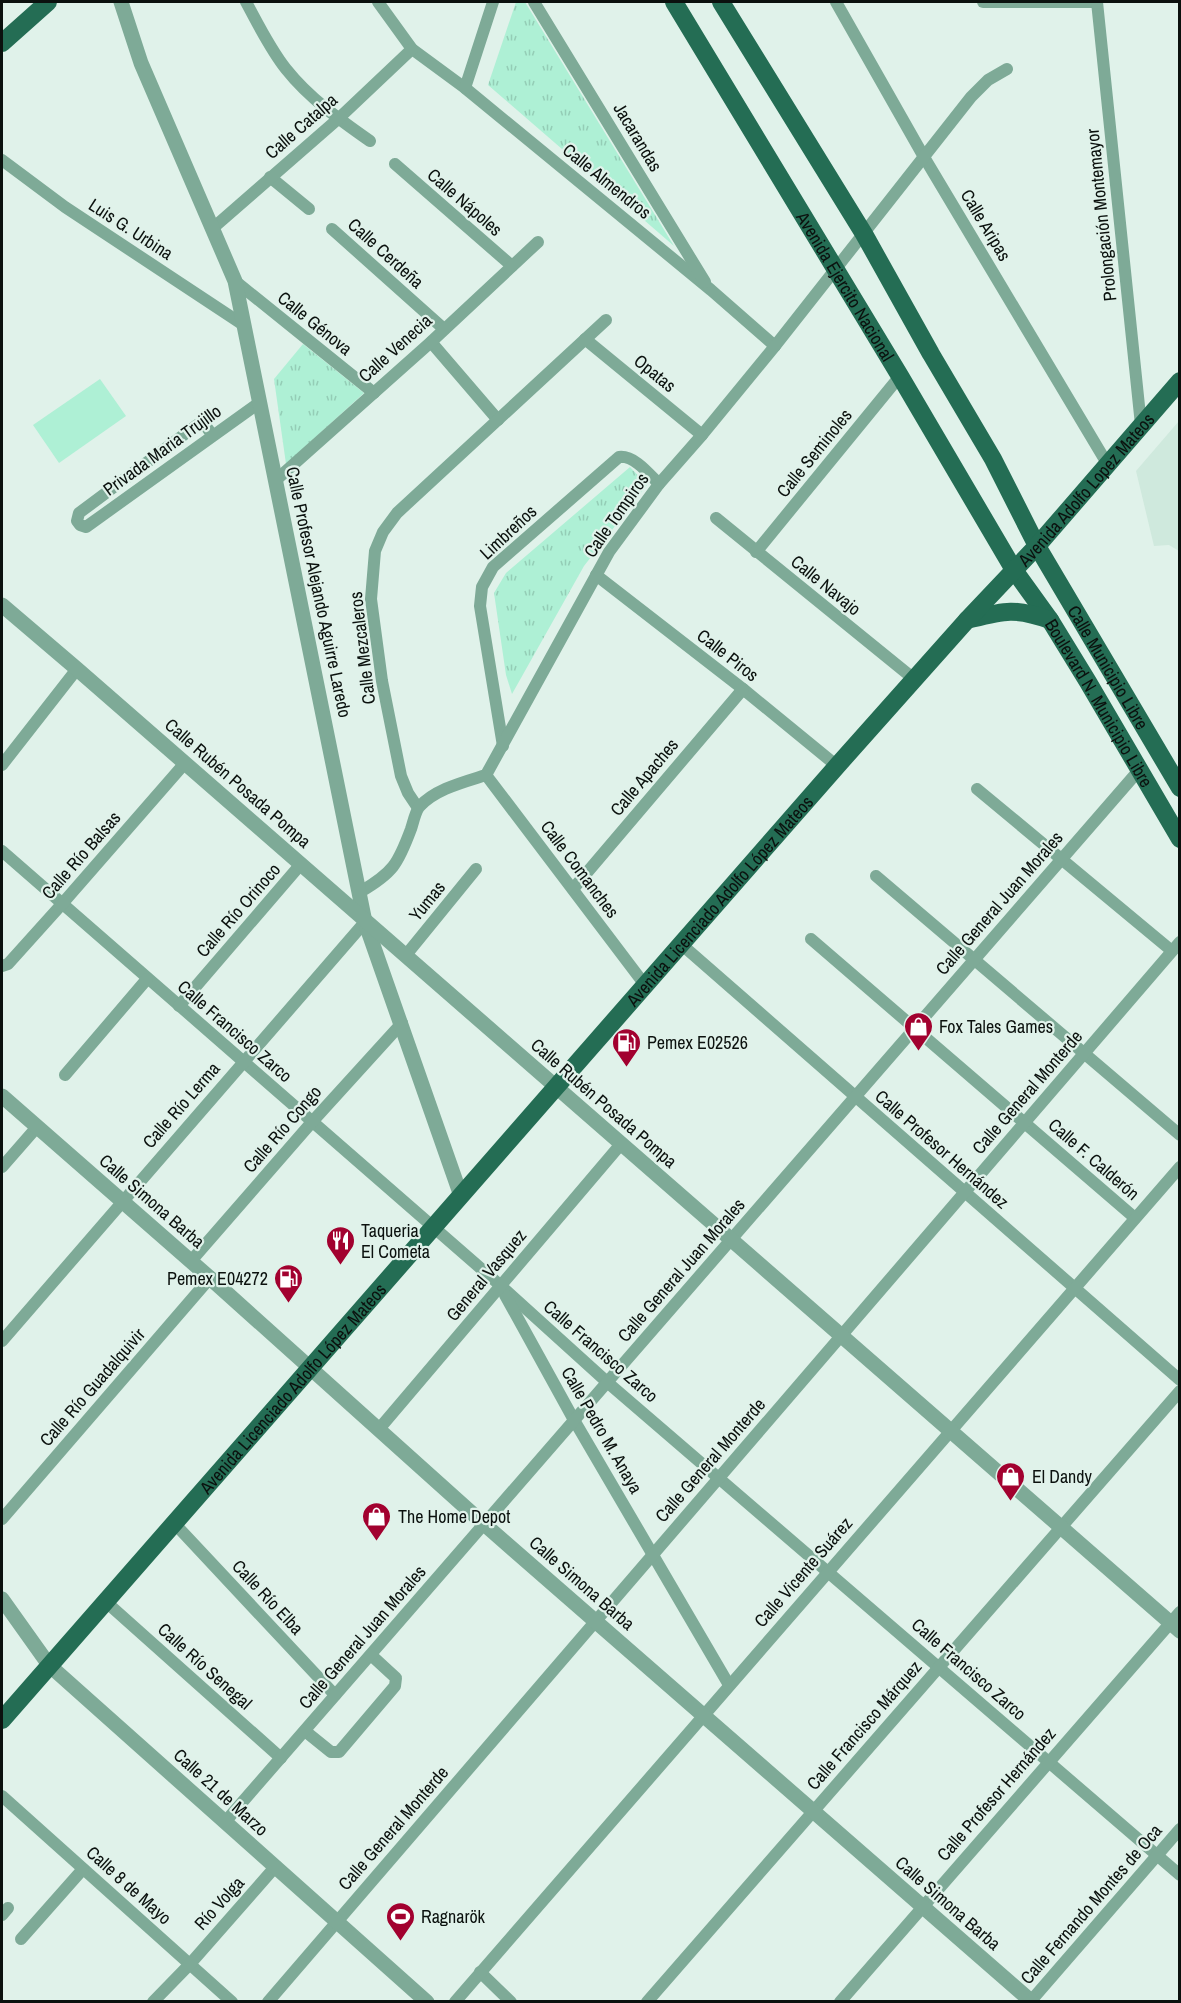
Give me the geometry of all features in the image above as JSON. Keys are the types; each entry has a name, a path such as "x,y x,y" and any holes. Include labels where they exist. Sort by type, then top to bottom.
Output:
{"main road":[{"path":"2,43 48,2"},
{"name":"Avenida Ejercito Nacional","path":"674,2 900,376 1014,570"},
{"path":"721,2 864,234 938,367 993,459 1037,546"},
{"name":"Avenida Adolfo Lopez Mateos","path":"1014,570 1179,381"},
{"name":"Calle Municipio Libre","path":"1037,546 1179,788"},
{"name":"Avenida Licenciado Adolfo López Mateos","path":"2,1720 837,766 1014,570"},
{"name":"Boulevard N. Municipio Libre","path":"1014,570 1050,620 1140,769 1179,839"},
{"path":"967,620 1011,611 1028,612 1050,620"},
{"path":"1088,682 1112,673"}],"street":[{"name":"Calle Profesor Alejando Aguirre Laredo","path":"121,2 141,63 235,281 365,922 461,1196"},
{"path":"246,2 285,68 300,85 338,119 370,141"},
{"name":"Calle Almendros","path":"378,2 412,49 465,88 711,290 775,346"},
{"path":"465,88 494,2"},
{"name":"Jacarandas","path":"534,2 711,290"},
{"name":"Calle Aripas","path":"836,2 924,157 1108,465"},
{"path":"983,2 1097,2"},
{"name":"Prolongación Montemayor","path":"1097,2 1141,425"},
{"name":"Calle Catalpa","path":"213,228 338,119 412,49"},
{"name":"Calle Tompiros","path":"486,775 609,552 659,484 775,346 971,98 988,81 1007,69"},
{"name":"Luis G. Urbina","path":"2,160 64,207 243,324"},
{"name":"Calle Nápoles","path":"395,164 512,266"},
{"path":"270,177 309,209"},
{"name":"Calle Cerdeña","path":"332,229 444,329"},
{"name":"Calle Venecia","path":"276,480 431,342 538,242"},
{"name":"Calle Génova","path":"235,281 374,393"},
{"name":"Calle Mezcaleros","path":"418,808 401,776 382,681 371,600 375,551 383,532 397,513 606,320"},
{"name":"Opatas","path":"585,339 702,435"},
{"path":"431,342 498,420"},
{"name":"Calle Seminoles","path":"756,552 900,376"},
{"name":"Privada Maria Trujillo","path":"136,470 79,513 77,521 80,525 86,527 259,403"},
{"path":"147,483 136,470 197,425 205,425 213,436"},
{"name":"Limbreños","path":"503,746 480,606 482,587 493,567 619,458 627,457 659,484"},
{"name":"Calle Navajo","path":"716,518 914,679"},
{"name":"Calle Piros","path":"596,575 743,689 837,766"},
{"name":"Calle Rubén Posada Pompa","path":"2,605 950,1431 1176,1622"},
{"path":"2,765 77,669"},
{"name":"Calle Apaches","path":"573,889 743,689"},
{"name":"Calle Río Balsas","path":"2,966 8,964 185,763"},
{"name":"Calle General Juan Morales","path":"225,1822 1140,769"},
{"path":"360,892 383,879 394,867 418,808 456,784 486,775"},
{"name":"Calle Comanches","path":"486,775 645,985"},
{"path":"977,789 1061,859 1176,946"},
{"name":"Calle Francisco Zarco","path":"2,851 501,1286 607,1382 1179,1875"},
{"name":"Calle Río Orinoco","path":"178,1006 301,864"},
{"name":"Yumas","path":"406,955 476,869"},
{"path":"876,876 1179,1135"},
{"name":"Calle Río Lerma","path":"2,1341 365,922"},
{"name":"Calle F. Calderón","path":"811,939 1135,1218"},
{"name":"Calle Profesor Hernández","path":"681,944 1179,1380"},
{"name":"Calle General Monterde","path":"268,2001 1176,946"},
{"path":"65,1075 147,979"},
{"name":"Calle Río Congo","path":"191,1261 402,1023"},
{"name":"Calle Simona Barba","path":"2,1096 191,1261 484,1524 1031,2001"},
{"path":"2,1167 38,1127"},
{"name":"General Vasquez","path":"379,1429 621,1144"},
{"name":"Calle Vicente Suárez","path":"455,2001 1179,1167"},
{"name":"Calle Río Guadalquivir","path":"2,1519 210,1278"},
{"name":"Calle Pedro M. Anaya","path":"501,1286 574,1420 729,1685"},
{"name":"Calle Francisco Márquez","path":"647,2001 1179,1391"},
{"name":"Calle Río Elba","path":"174,1523 335,1695"},
{"name":"Calle 21 de Marzo","path":"2,1599 49,1665 427,2001"},
{"name":"Calle Río Senegal","path":"105,1601 281,1758"},
{"name":"Calle Profesor Hernández","path":"840,2001 1048,1762 1176,1622"},
{"path":"305,1731 330,1752 336,1754 339,1752 396,1682 396,1678 371,1656"},
{"name":"Calle 8 de Mayo","path":"2,1796 232,2001"},
{"name":"Calle Fernando Montes de Oca","path":"1031,2001 1179,1829"},
{"name":"Río Volga","path":"153,2001 190,1964 276,1866"},
{"path":"21,1939 83,1869"},
{"path":"480,1972 511,2001"}],"shaded area":[{"path":"1179,421 1179,551 1169,545 1154,546 1136,471"}],"green space":[{"path":"516,2 525,2 674,246 488,85"},
{"path":"303,344 364,393 286,464 274,379"},
{"path":"100,379 126,416 59,463 33,425"},
{"path":"630,467 647,485 584,566 512,694 506,675 494,593 506,573"}],"place":[{"name":"Fox Tales Games","path":"918,1052"},
{"name":"Pemex E02526","path":"626,1068"},
{"name":"Taqueria El Cometa","path":"340,1266"},
{"name":"Pemex E04272","path":"289,1304"},
{"name":"El Dandy","path":"1011,1502"},
{"name":"The Home Depot","path":"377,1542"},
{"name":"Ragnarök","path":"400,1942"}]}
